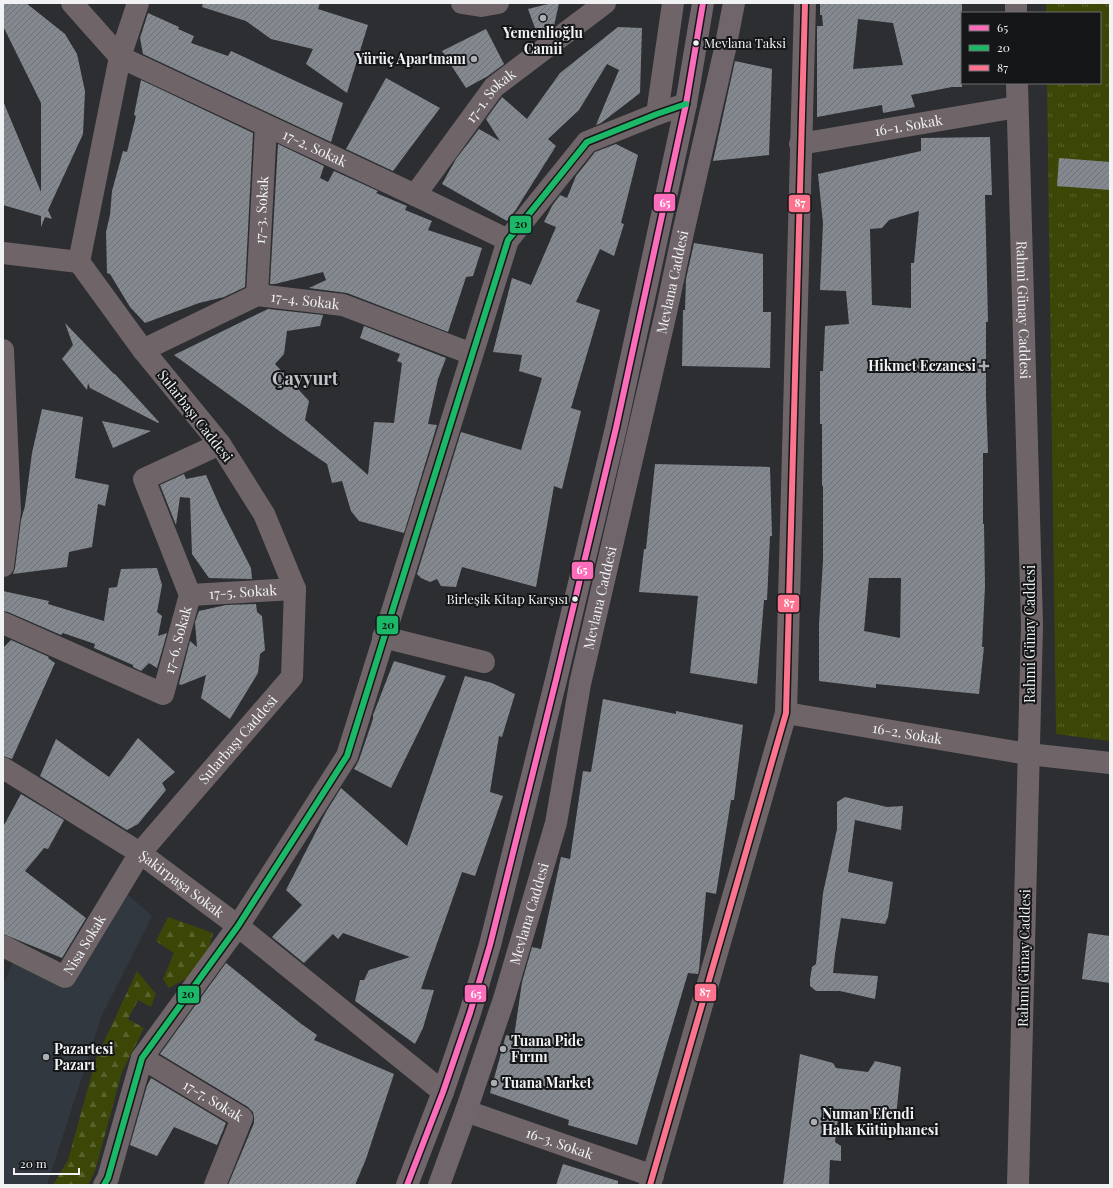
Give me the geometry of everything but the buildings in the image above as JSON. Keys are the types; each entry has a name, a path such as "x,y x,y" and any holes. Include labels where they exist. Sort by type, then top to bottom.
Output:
{"main road":[{"name":"Mevlana Caddesi","path":"407,1185 443,1092 470,1013 490,945 556,680 616,428 686,104 703,3"},
{"name":"Mevlana Caddesi","path":"440,1185 504,999 556,823 580,684 667,308 684,225 725,49 734,3"}],"street":[{"path":"72,3 120,57"},
{"path":"3,253 79,262 120,57 138,3"},
{"name":"17-1. Sokak","path":"415,195 494,87 605,3"},
{"path":"657,114 673,3"},
{"path":"651,1180 786,713 800,144 805,3"},
{"name":"17-2. Sokak","path":"120,57 508,240"},
{"name":"Rahmi Günay Caddesi","path":"1016,84 1032,625 1018,1185"},
{"path":"104,1185 108,1178 142,1058 238,926 347,756 508,240 587,142 686,104"},
{"name":"16-1. Sokak","path":"800,144 1017,107"},
{"name":"17-3. Sokak","path":"257,294 266,126"},
{"name":"Sularbaşı Caddesi","path":"79,262 143,350 220,444 264,514 295,589 292,677 140,853"},
{"name":"17-4. Sokak","path":"143,350 257,294 343,305 472,354"},
{"path":"3,350 10,511 3,566"},
{"name":"17-6. Sokak","path":"3,623 163,694 190,595 144,479 220,444"},
{"name":"17-5. Sokak","path":"190,595 295,589"},
{"path":"383,637 484,662"},
{"name":"16-2. Sokak","path":"786,713 1028,754 1110,763"},
{"name":"Şakirpaşa Sokak","path":"3,769 140,853 238,926 443,1092"},
{"name":"Nisa Sokak","path":"3,946 65,977 140,853"},
{"name":"17-7. Sokak","path":"142,1058 242,1118 215,1185"},
{"name":"16-3. Sokak","path":"466,1111 651,1180"}],"shaded area":[{"name":"Pazartesi Pazarı","path":"125,892 152,916 102,1015 47,1185 3,1185 3,984 13,962 66,989"}],"green space":[{"path":"1046,3 1110,3 1110,741 1056,734 1047,84 1101,84 1101,12 1046,12"},
{"path":"168,917 213,933 207,955 189,977 169,988 163,979 174,953 156,941"},
{"path":"137,971 156,994 151,1007 138,1000 128,1019 144,1028 122,1072 95,1171 88,1185 53,1185 68,1160 96,1059"}],"transit line":[{"name":"65","path":"407,1185 443,1092 470,1013 490,945 556,680 616,428 686,104 703,3"},
{"name":"87","path":"650,1185 786,713 805,3"},
{"name":"20","path":"104,1185 108,1178 142,1058 238,926 347,756 508,240 587,142 686,104"}],"place":[{"name":"Yemenlioğlu Camii","path":"543,18"},
{"name":"Mevlana Taksi","path":"696,43"},
{"name":"Yürüç Apartmanı","path":"474,59"},
{"name":"Hikmet Eczanesi","path":"984,366"},
{"name":"Birleşik Kitap Karşısı","path":"575,599"},
{"name":"Tuana Pide Fırını","path":"503,1049"},
{"name":"Pazartesi Pazarı","path":"46,1057"},
{"name":"Tuana Market","path":"494,1083"},
{"name":"Numan Efendi Halk Kütüphanesi","path":"814,1122"}],"district":[{"name":"Çayyurt","path":"305,379"}]}
